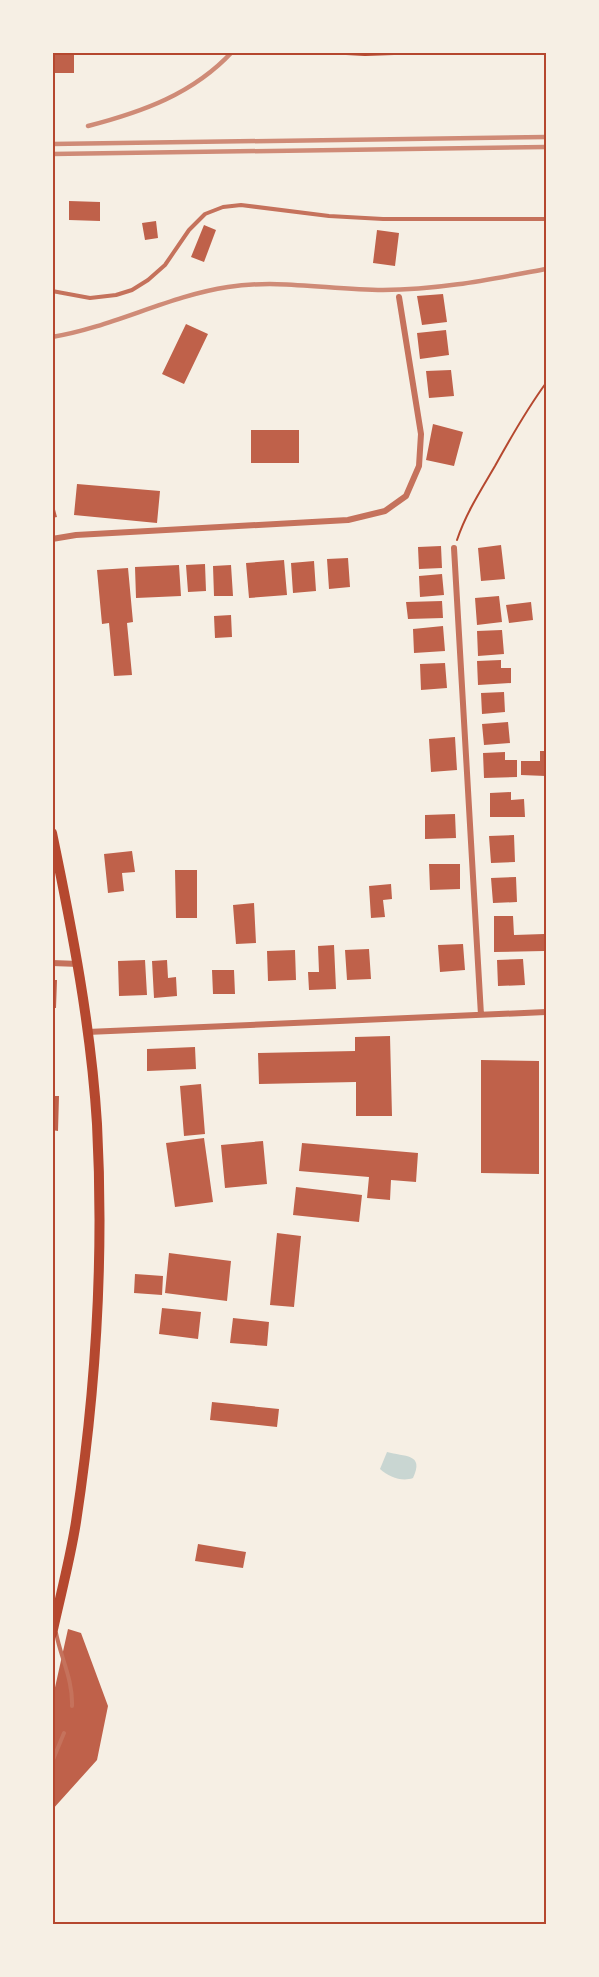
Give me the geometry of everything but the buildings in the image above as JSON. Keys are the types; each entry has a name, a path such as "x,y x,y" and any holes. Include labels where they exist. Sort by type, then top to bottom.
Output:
{"main road":[{"path":"52,833 79,964 97,1123 99,1221 97,1326 75,1524 53,1629"}],"street":[{"path":"52,539 76,535 348,520 385,511 406,496 419,466 421,434 399,297"},
{"path":"454,548 481,1015"},
{"path":"52,963 79,964"},
{"path":"87,1032 546,1012"}],"lane":[{"path":"52,291 90,298 116,295 132,290 165,265 189,230 205,214 223,207 241,205 355,218 546,219"},
{"path":"53,1629 69,1678 72,1706"},
{"path":"52,1762 64,1733"}],"path":[{"path":"308,52 365,55 452,52"},
{"path":"454,548 464,521 531,404 546,383"}],"shaded area":[{"path":"387,1452 415,1460 416,1470 413,1478 396,1478 380,1469"}],"railway":[{"path":"88,126 166,100 201,79 232,52"},
{"path":"52,144 546,137"},
{"path":"52,154 546,147"},
{"path":"52,337 97,326 184,297 228,287 267,284 404,290 465,283 546,269"}]}
